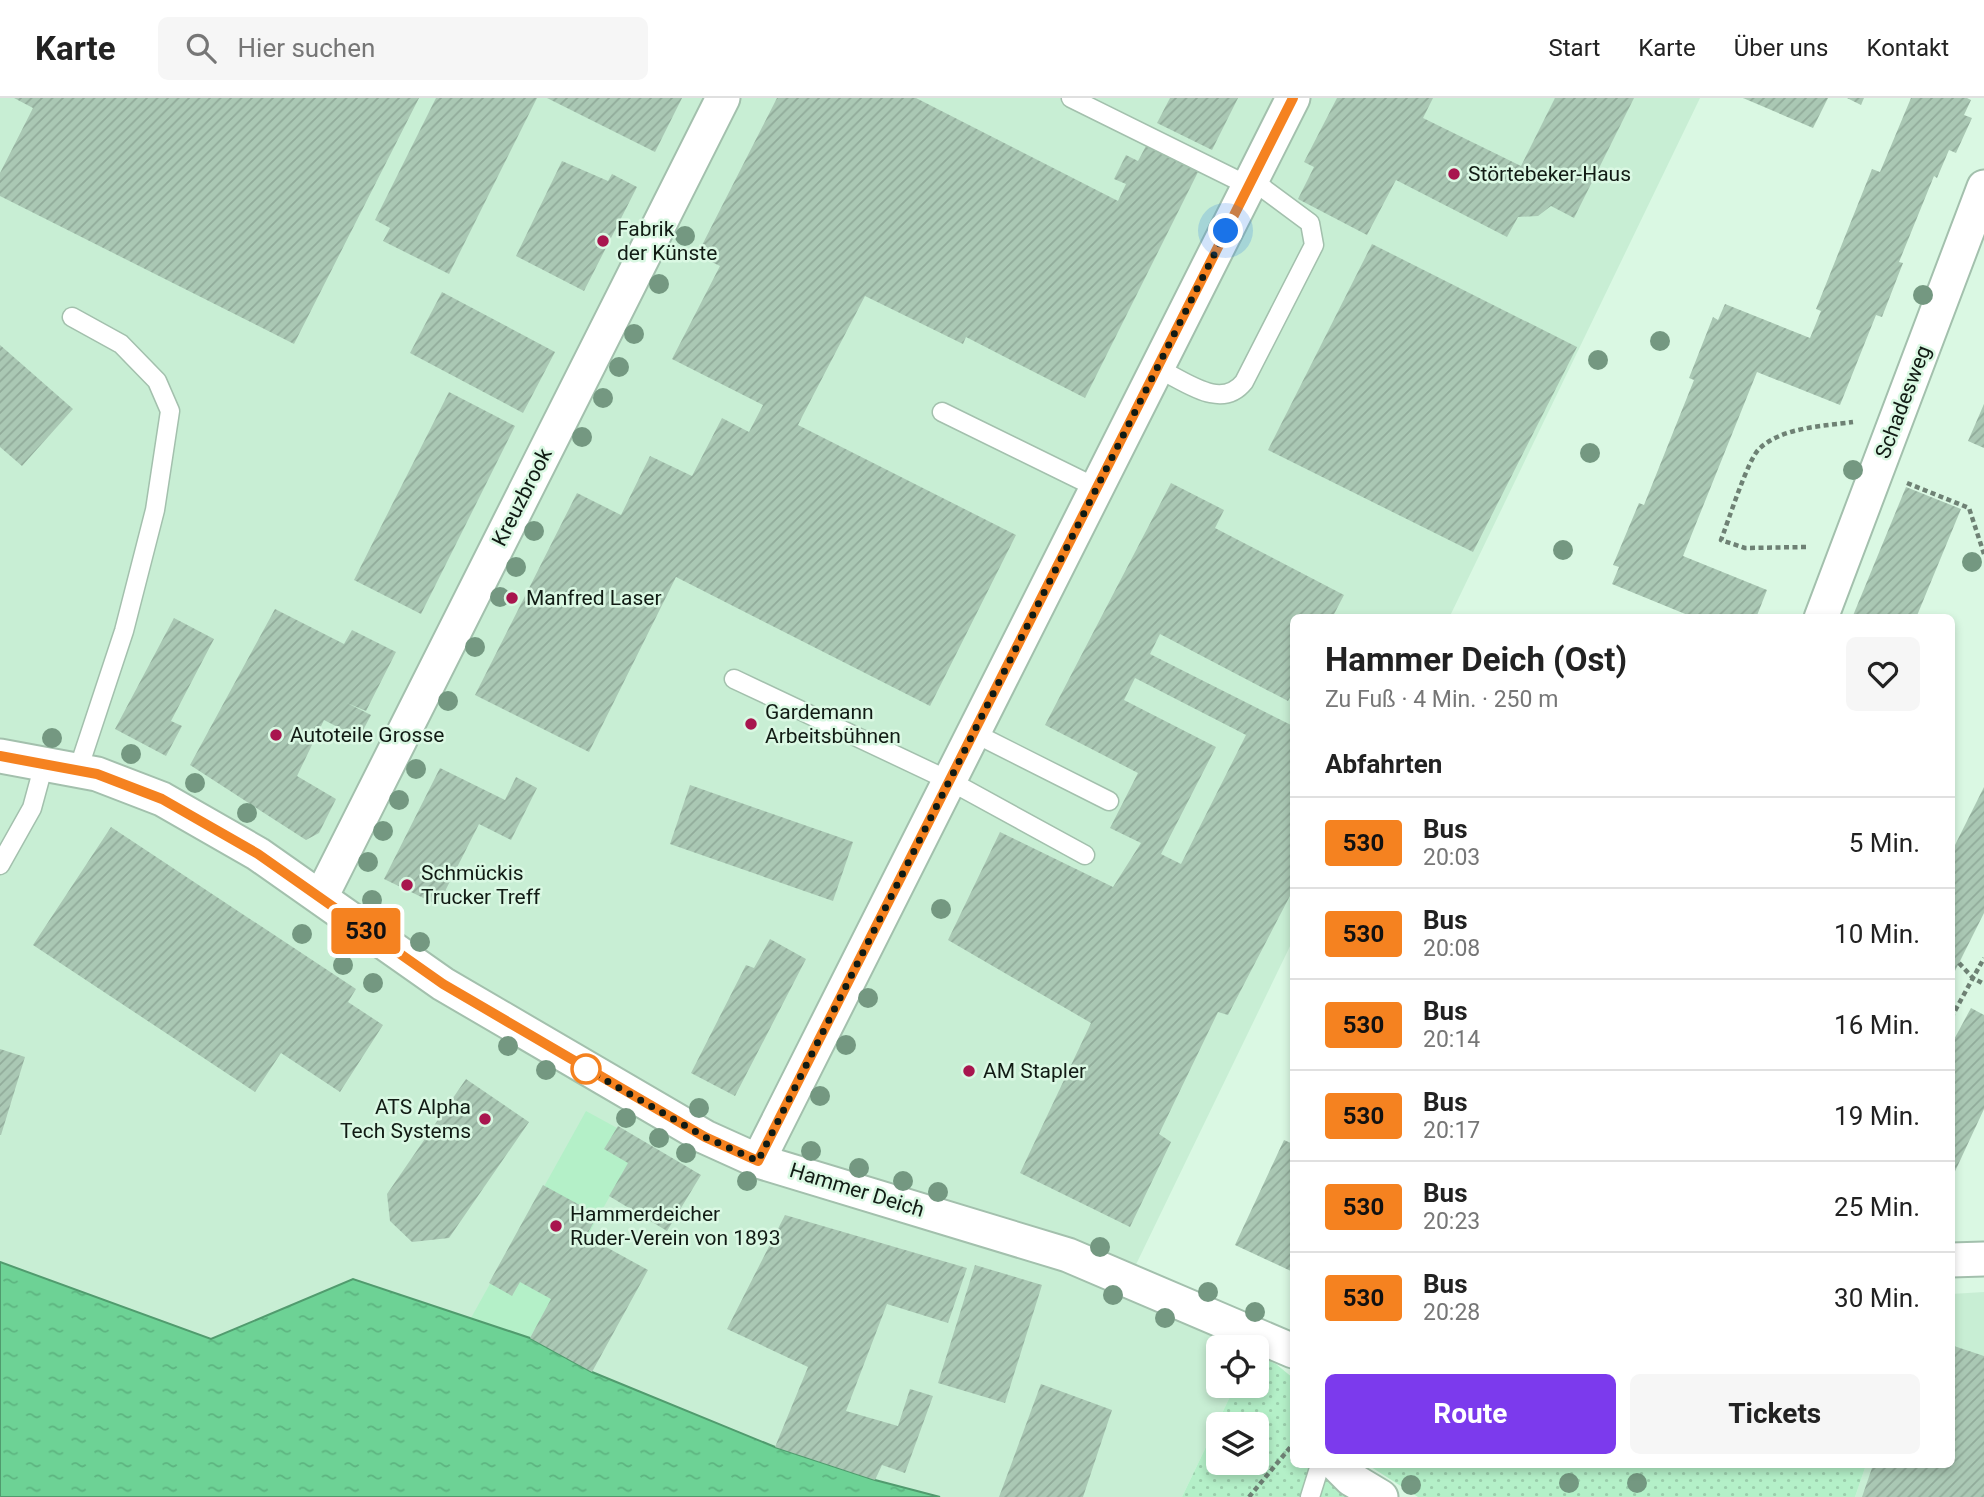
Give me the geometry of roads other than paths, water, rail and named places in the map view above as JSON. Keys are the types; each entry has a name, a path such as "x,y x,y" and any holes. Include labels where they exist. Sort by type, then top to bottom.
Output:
{"street":[{"name":"Kreuzbrook","path":"321,897 723,98"},
{"path":"758,1161 1293,98"},
{"name":"Schadesweg","path":"1823,614 1984,187"},
{"name":"Hammer Deich","path":"0,756 78,770 130,785 162,799 258,854 443,984 705,1137 758,1161 1068,1255 1290,1350"},
{"path":"1340,1468 1350,1479 1381,1497"}],"lane":[{"path":"1071,98 1250,183 1310,223 1314,245 1244,382 1235,394 1220,397 1157,368"},
{"path":"72,317 121,344 157,381 170,411 155,510 124,631 78,770"},
{"path":"942,412 1097,488"},
{"path":"734,679 950,781 1084,855"},
{"path":"974,733 1109,801"},
{"path":"0,865 32,808 44,764"},
{"path":"1310,1497 1319,1468"}],"water":[{"path":"0,1262 211,1339 353,1279 530,1338 592,1372 775,1447 875,1480 940,1497 0,1497"}],"place":[{"name":"Störtebeker-Haus","path":"1454,174"},
{"name":"Fabrik der Künste","path":"603,241"},
{"name":"Manfred Laser","path":"512,598"},
{"name":"Gardemann Arbeitsbühnen","path":"751,724"},
{"name":"Autoteile Grosse","path":"276,735"},
{"name":"Schmückis Trucker Treff","path":"407,885"},
{"name":"AM Stapler","path":"969,1071"},
{"name":"ATS Alpha Tech Systems","path":"485,1119"},
{"name":"Hammerdeicher Ruder-Verein von 1893","path":"556,1226"}]}
